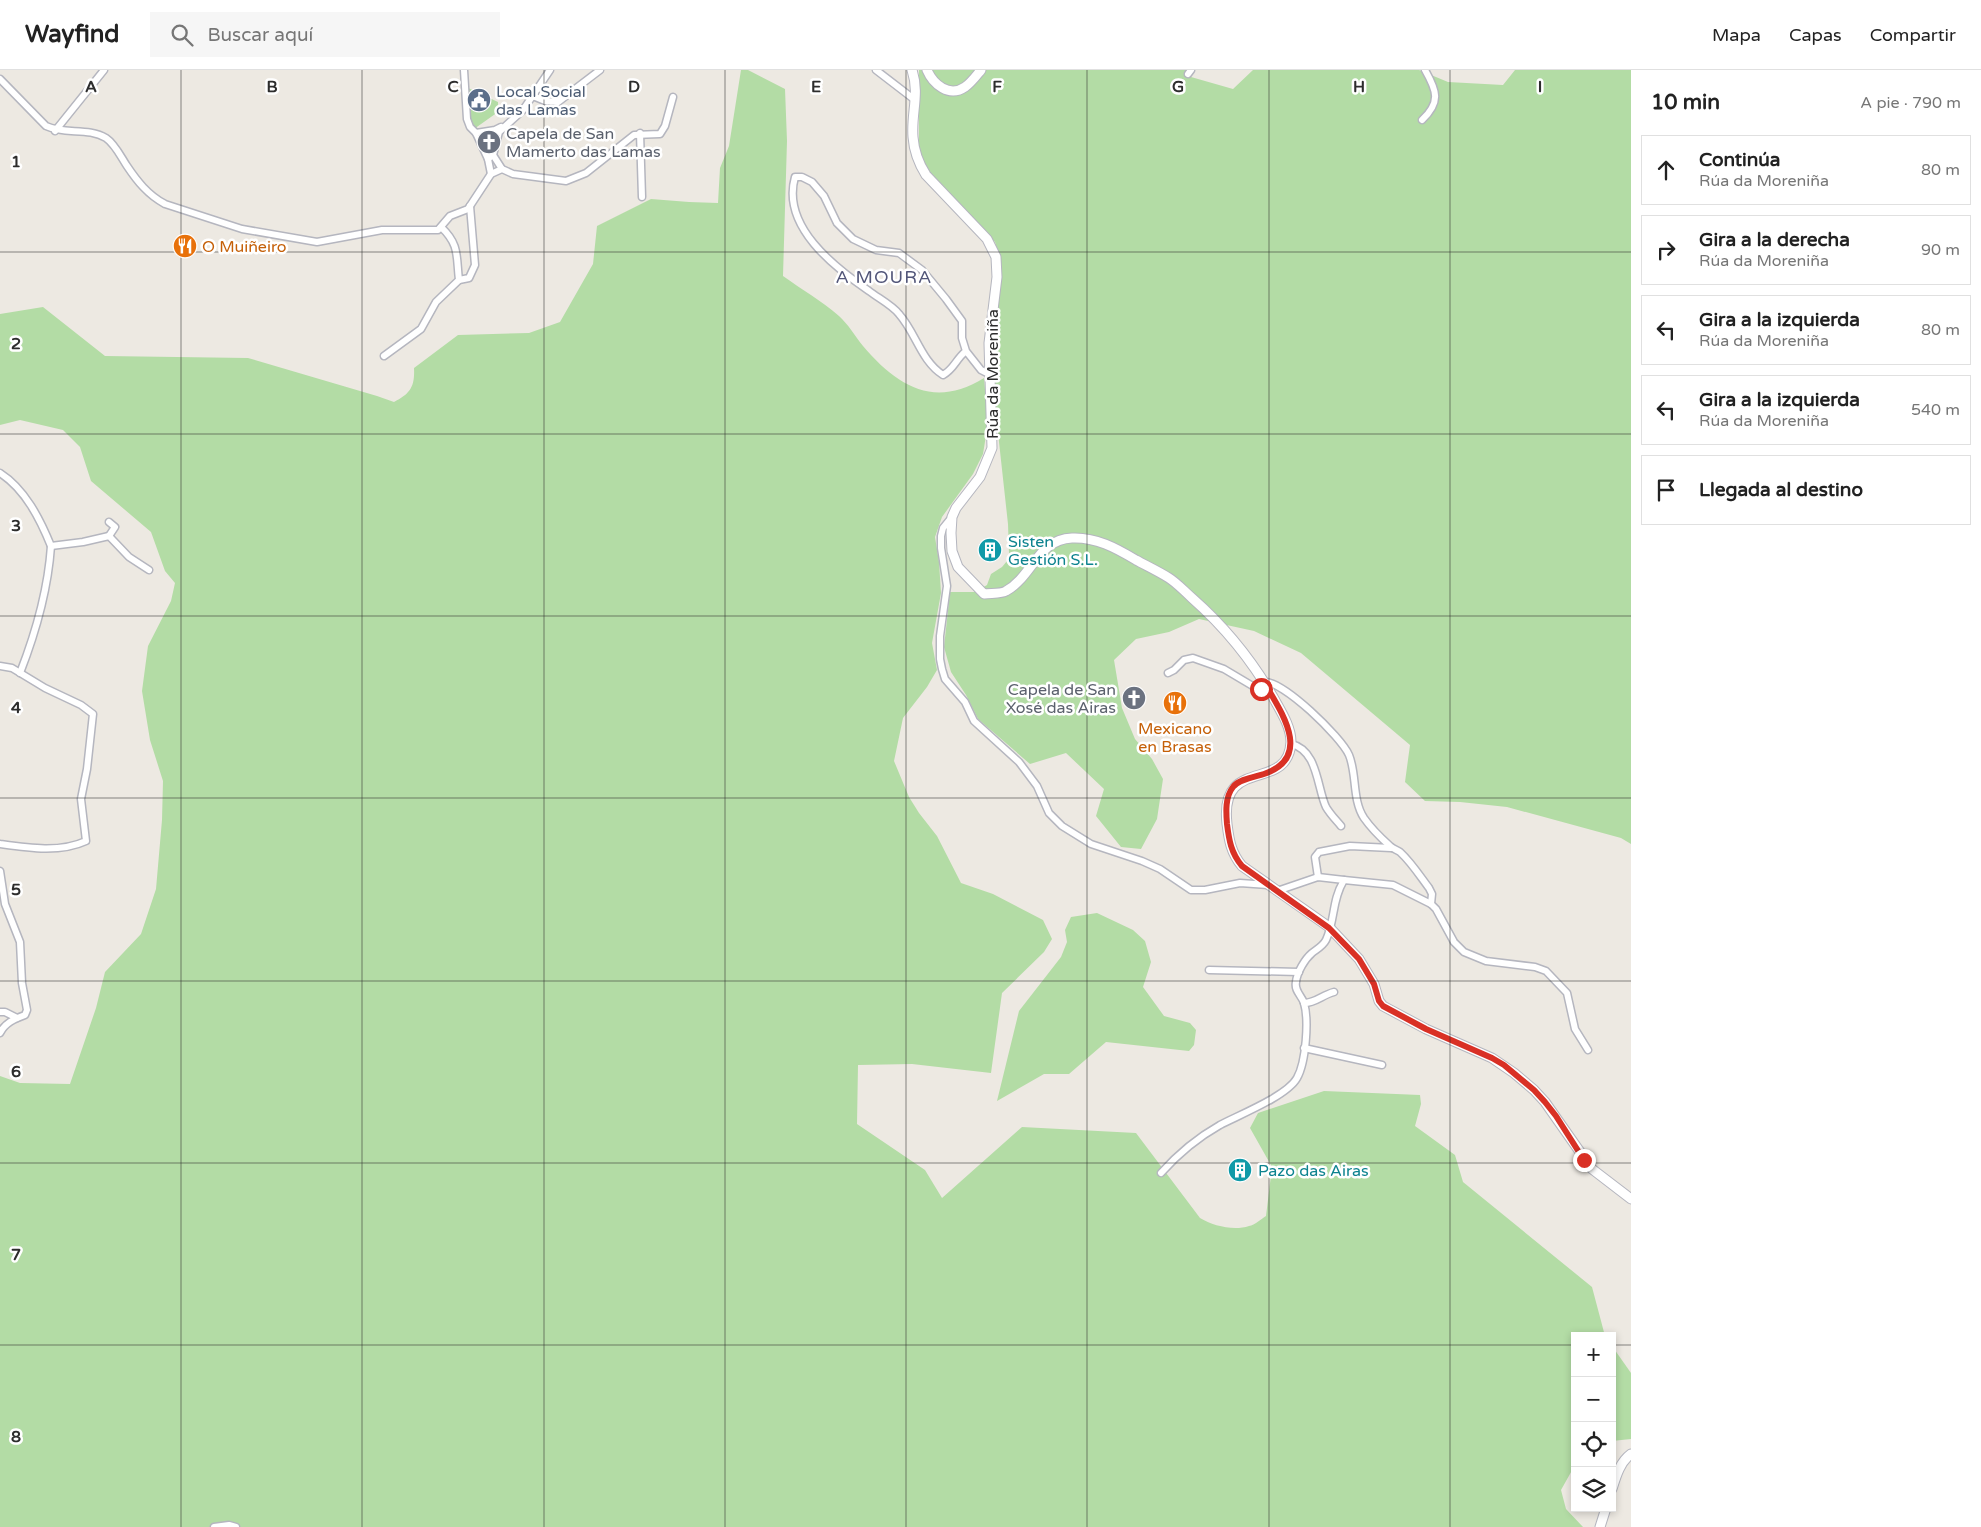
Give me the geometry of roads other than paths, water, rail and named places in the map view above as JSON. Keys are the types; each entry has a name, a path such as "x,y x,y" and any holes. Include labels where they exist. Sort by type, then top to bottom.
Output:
{"street":[{"path":"55,131 104,70"},
{"path":"464,70 467,118 470,127 476,133 490,157 502,169 521,176 559,182 574,179 586,173 628,138 640,134 660,134 663,130 673,97"},
{"path":"476,133 496,130 523,110 550,70"},
{"path":"533,96 545,101 558,102 600,70"},
{"path":"876,70 915,100"},
{"name":"Rúa da Moreniña","path":"912,70 917,95 915,100 913,137 920,166 926,175 987,239 996,257 996,277 989,343 992,448 980,477 966,493 952,518 952,551 958,567 984,594 1005,592 1019,582 1047,547 1069,538 1087,538 1113,547 1170,579 1232,637 1251,661 1266,685 1287,724 1291,735 1291,744"},
{"path":"927,70 934,82 942,88 954,91 965,87 981,70"},
{"path":"1422,120 1432,108 1435,100 1435,91 1425,70"},
{"path":"0,79 46,126 55,131 92,132 108,139 144,188 153,197 165,204 242,229 317,242 382,230 438,230 450,216 470,206 491,174 502,169"},
{"path":"491,174 490,157 496,139 506,124"},
{"path":"640,134 642,197"},
{"path":"966,351 957,358 951,371 943,375 933,369 899,313 837,268 813,244 796,213 792,189 795,177 802,177 812,182 824,196 837,223 853,238 876,250 899,253 922,270 962,322 962,338 966,351 981,370 989,374"},
{"path":"384,356 421,329 436,302 460,280 469,278 475,265 470,206"},
{"path":"441,227 452,237 455,243 460,280"},
{"path":"0,473 16,487 33,509 44,526 51,546 46,589 32,642 20,673"},
{"path":"952,518 943,528 941,536 947,586 940,636 940,659 945,679 965,702 974,721 1019,762 1037,786 1049,813 1062,826 1091,844 1160,869 1191,890 1205,890 1240,883 1268,885"},
{"path":"51,546 109,536 115,527 109,522"},
{"path":"109,536 129,557 149,570"},
{"path":"1168,673 1184,660 1192,658 1224,669 1256,688 1266,685 1269,681 1296,699 1318,718 1346,750 1351,761 1360,812 1391,848 1401,854 1429,888 1432,894 1431,904"},
{"path":"0,666 11,667 45,688 81,705 93,714 87,769 80,799 85,842 45,849 0,844"},
{"path":"1341,826 1326,808 1314,766 1301,748 1291,744 1286,758 1278,767 1238,783 1233,787 1226,806 1231,849 1242,866 1329,928 1359,959 1374,984 1379,1001 1383,1006 1426,1029 1492,1058 1514,1073 1534,1090 1550,1109 1592,1169 1631,1199"},
{"path":"1318,877 1315,857 1319,852 1350,846 1391,848"},
{"path":"0,872 5,904 18,936 22,983 27,1010 24,1015 4,1026 0,1034"},
{"path":"1277,891 1318,877 1392,885 1431,904 1436,909 1454,942 1464,952 1486,961 1535,967 1546,972 1567,993 1575,1029 1588,1050"},
{"path":"1161,1173 1181,1152 1212,1130 1272,1099 1290,1086 1299,1074 1306,1024 1304,1004 1296,988 1296,980 1306,959 1324,944 1336,896 1344,880"},
{"path":"1209,970 1299,972"},
{"path":"1304,1004 1316,1002 1323,996 1334,992"},
{"path":"0,1012 5,1012 17,1018"},
{"path":"1304,1048 1382,1065"},
{"path":"1616,1476 1626,1458 1631,1454"},
{"path":"1600,1527 1605,1512"},
{"path":"214,1527 229,1525 236,1527"}],"place":[{"name":"Local Social das Lamas","path":"479,100"},
{"name":"Capela de San Mamerto das Lamas","path":"489,142"},
{"name":"O Muiñeiro","path":"185,246"},
{"name":"Sisten Gestión S.L.","path":"990,550"},
{"name":"Capela de San Xosé das Airas","path":"1134,698"},
{"name":"Mexicano en Brasas","path":"1175,703"},
{"name":"Pazo das Airas","path":"1240,1170"}],"district":[{"name":"A MOURA","path":"884,277"}]}
